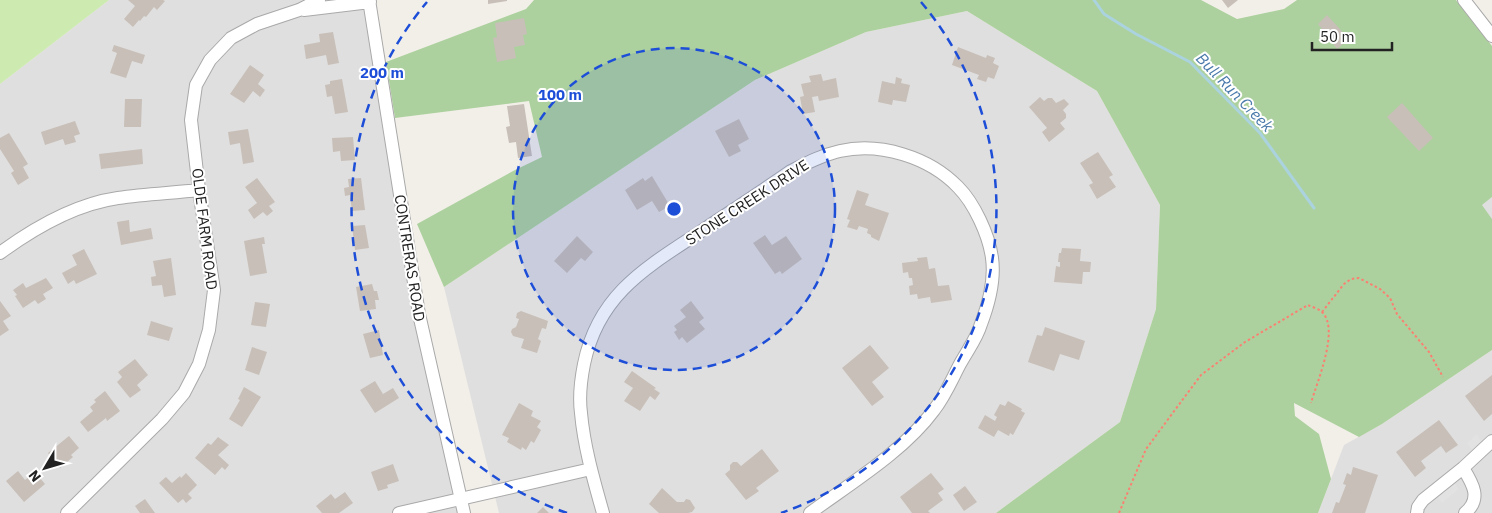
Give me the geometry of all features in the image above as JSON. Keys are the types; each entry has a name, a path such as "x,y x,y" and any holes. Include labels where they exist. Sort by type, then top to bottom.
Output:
{"street":[{"name":"OLDE FARM ROAD","path":"67,513 162,419 184,393 199,364 209,330 214,290 191,120 196,85 210,60 231,38 257,24 299,10 319,0"},
{"path":"1464,0 1492,36"},
{"name":"OLDE FARM ROAD","path":"299,10 370,1"},
{"name":"CONTRERAS ROAD","path":"370,1 419,314 464,513"},
{"name":"STONE CREEK DRIVE","path":"603,513 591,468 580,412 582,375 588,346 599,321 616,295 649,266 791,171 817,158 840,151 862,148 889,150 918,160 942,173 959,188 984,228 992,258 992,289 981,326 935,410 904,444 810,513"},
{"path":"0,253 26,234 73,211 116,198 199,190"},
{"path":"1417,513 1418,506 1423,500 1492,442"},
{"path":"399,513 591,468"},
{"path":"1463,468 1472,482 1475,493 1473,504 1465,513"}],"path":[{"path":"1322,312 1350,279 1359,278 1380,289 1390,298 1397,314 1429,352 1443,377"},
{"path":"1119,513 1146,449 1201,375 1245,342 1308,305 1322,312 1328,323 1329,343 1311,403"}],"shaded area":[{"path":"109,0 368,0 460,513 0,513 0,84"},
{"path":"967,11 1097,91 1160,205 1156,309 1120,422 996,513 499,513 444,287 755,80 866,32"},
{"path":"1492,197 1492,219 1481,205"},
{"path":"1492,350 1492,513 1318,513 1344,445 1382,424"},
{"path":"1477,434 1481,441 1472,450 1467,443"},
{"path":"1454,482 1459,489 1442,503 1436,495"}],"green space":[{"path":"0,0 109,0 0,84"},
{"path":"534,0 1201,0 1237,19 1284,9 1297,0 1456,0 1492,46 1492,197 1482,205 1492,219 1492,350 1382,424 1359,437 1294,403 1295,416 1319,434 1331,479 1318,513 996,513 1120,422 1156,309 1160,205 1097,91 967,11 866,32 755,80 444,287 417,224 542,157 529,101 395,118 386,62 526,9"}],"building":[{"path":"128,0 165,1 157,10 154,7 146,17 144,16 133,27 124,19 135,6"},
{"path":"488,0 507,0 507,1 488,4"},
{"path":"1222,0 1238,0 1228,8"},
{"path":"1327,15 1349,39 1337,49 1318,24"},
{"path":"524,18 527,34 523,35 525,45 514,47 516,58 497,62 493,38 497,37 495,23"},
{"path":"333,32 339,63 328,65 326,55 306,59 304,45 320,42 319,34"},
{"path":"114,45 145,55 142,64 132,61 126,78 110,73 117,53 112,51"},
{"path":"958,47 986,58 987,55 995,58 993,63 999,66 994,79 988,77 986,82 977,79 979,75 952,65"},
{"path":"250,65 264,75 258,84 265,90 260,97 253,91 244,103 230,94"},
{"path":"821,74 823,81 836,78 839,97 819,101 818,96 812,97 815,112 803,114 800,97 804,96 801,84 811,82 809,76"},
{"path":"896,77 902,79 901,83 910,85 906,102 893,100 892,105 878,102 882,81 895,84"},
{"path":"342,79 348,112 335,114 332,96 327,97 325,85 330,84 330,81"},
{"path":"1040,97 1044,101 1052,98 1056,103 1064,99 1069,104 1063,110 1066,118 1060,123 1065,129 1049,142 1042,132 1047,128 1029,107"},
{"path":"125,99 142,99 141,127 124,127"},
{"path":"1402,103 1433,138 1419,151 1387,117"},
{"path":"524,104 532,156 518,158 516,142 509,143 506,127 510,126 507,106"},
{"path":"739,119 749,139 738,145 741,151 729,157 715,131"},
{"path":"75,121 80,134 74,136 76,142 65,145 63,139 45,145 41,132"},
{"path":"248,129 254,162 243,164 240,143 230,145 228,132"},
{"path":"9,133 28,164 23,167 29,178 18,185 11,173 14,171 0,149 0,138"},
{"path":"353,137 355,160 341,161 340,151 333,152 332,138"},
{"path":"142,149 143,164 101,169 99,154"},
{"path":"1098,152 1113,175 1109,177 1116,187 1097,199 1089,185 1093,183 1080,163"},
{"path":"652,176 670,206 659,212 652,201 637,210 625,190 643,178 645,181"},
{"path":"257,178 275,202 269,206 273,211 267,216 263,212 254,219 248,210 257,203 245,187"},
{"path":"361,178 365,210 352,211 350,195 345,196 344,188 349,187 348,179"},
{"path":"857,190 869,194 865,205 889,213 879,241 867,233 868,229 859,226 857,230 847,227 850,220 847,219"},
{"path":"129,220 130,232 151,228 153,239 121,245 117,222"},
{"path":"365,225 369,248 355,250 352,226"},
{"path":"765,235 772,245 786,236 802,259 782,274 780,271 775,274 753,243"},
{"path":"577,236 593,252 585,261 581,258 567,273 554,261"},
{"path":"264,237 265,244 262,244 267,273 250,276 244,241"},
{"path":"1062,248 1081,249 1080,261 1091,262 1090,272 1083,272 1082,284 1054,282 1056,266 1060,267 1060,262 1058,262 1059,253 1061,253"},
{"path":"84,249 97,274 76,284 74,280 68,284 62,273 77,265 72,255"},
{"path":"927,257 929,269 935,268 938,286 949,285 952,300 931,303 930,297 918,299 917,294 910,295 909,286 913,285 912,278 909,278 908,272 903,273 902,263 918,261 917,258"},
{"path":"171,258 176,295 164,297 162,285 152,286 151,277 156,276 153,261"},
{"path":"46,278 53,288 43,294 46,299 38,304 35,300 23,308 13,290 23,283 26,288"},
{"path":"372,284 374,291 377,291 379,300 375,300 376,309 360,311 356,287"},
{"path":"0,301 11,316 3,321 9,330 0,336"},
{"path":"691,301 704,318 699,322 705,329 687,343 682,337 679,340 674,332 677,330 674,326 686,317 680,310"},
{"path":"255,302 270,304 266,327 251,325"},
{"path":"521,311 548,321 546,329 542,328 538,339 541,341 537,353 521,348 524,339 513,336 511,332 516,327 519,319 516,318 517,313"},
{"path":"151,321 173,328 169,341 147,335"},
{"path":"1045,327 1085,341 1079,360 1060,354 1054,371 1028,362 1037,335 1042,336"},
{"path":"379,330 383,355 370,358 363,334"},
{"path":"870,345 889,368 872,382 884,397 872,406 842,368"},
{"path":"252,347 267,352 259,375 245,370"},
{"path":"135,359 148,375 137,385 141,390 130,398 117,382 122,377 118,372"},
{"path":"632,371 660,393 655,400 650,396 640,411 624,401 633,388 624,382"},
{"path":"1492,375 1492,414 1484,421 1465,396"},
{"path":"375,381 383,394 393,388 399,398 375,413 360,390"},
{"path":"244,387 261,397 242,427 229,419 240,400 238,399"},
{"path":"105,391 120,411 107,421 106,418 88,432 80,422 93,411 90,407 96,402 94,400"},
{"path":"1008,401 1022,409 1021,411 1025,413 1013,435 1010,433 1009,436 998,430 994,437 978,428 985,415 995,421 997,417 994,415 1000,404 1005,406"},
{"path":"519,403 533,411 531,416 541,421 537,427 541,430 534,443 531,441 526,450 522,447 521,450 507,442 509,438 502,435"},
{"path":"1439,420 1458,445 1446,453 1441,446 1421,461 1426,468 1415,477 1396,452"},
{"path":"69,436 79,448 71,455 73,457 60,468 48,453"},
{"path":"218,437 229,445 218,455 229,465 225,470 222,467 215,475 195,458 208,443 211,445"},
{"path":"762,449 779,471 756,488 759,491 746,500 725,474 730,470 730,465 733,462 737,462 741,466"},
{"path":"393,464 399,481 387,485 388,488 378,491 371,472"},
{"path":"1353,467 1378,475 1365,513 1332,513 1336,502 1339,503 1346,485 1343,484 1347,473 1351,475"},
{"path":"18,471 25,480 35,472 45,484 24,502 6,481"},
{"path":"186,473 197,485 188,494 192,498 186,503 183,499 178,503 159,483 166,477 172,483"},
{"path":"931,473 944,489 938,493 943,500 928,511 930,513 912,513 900,497"},
{"path":"965,486 977,502 964,511 953,495"},
{"path":"662,488 677,502 684,502 686,499 690,500 695,508 692,512 688,513 659,513 649,504"},
{"path":"345,492 353,503 339,513 322,513 316,506 331,494 335,499"},
{"path":"145,499 155,513 140,513 135,506"},
{"path":"543,507 549,513 537,513"}],"waterway":[{"name":"Bull Run Creek","path":"1094,0 1104,14 1136,34 1190,62 1260,133 1314,208"}]}
